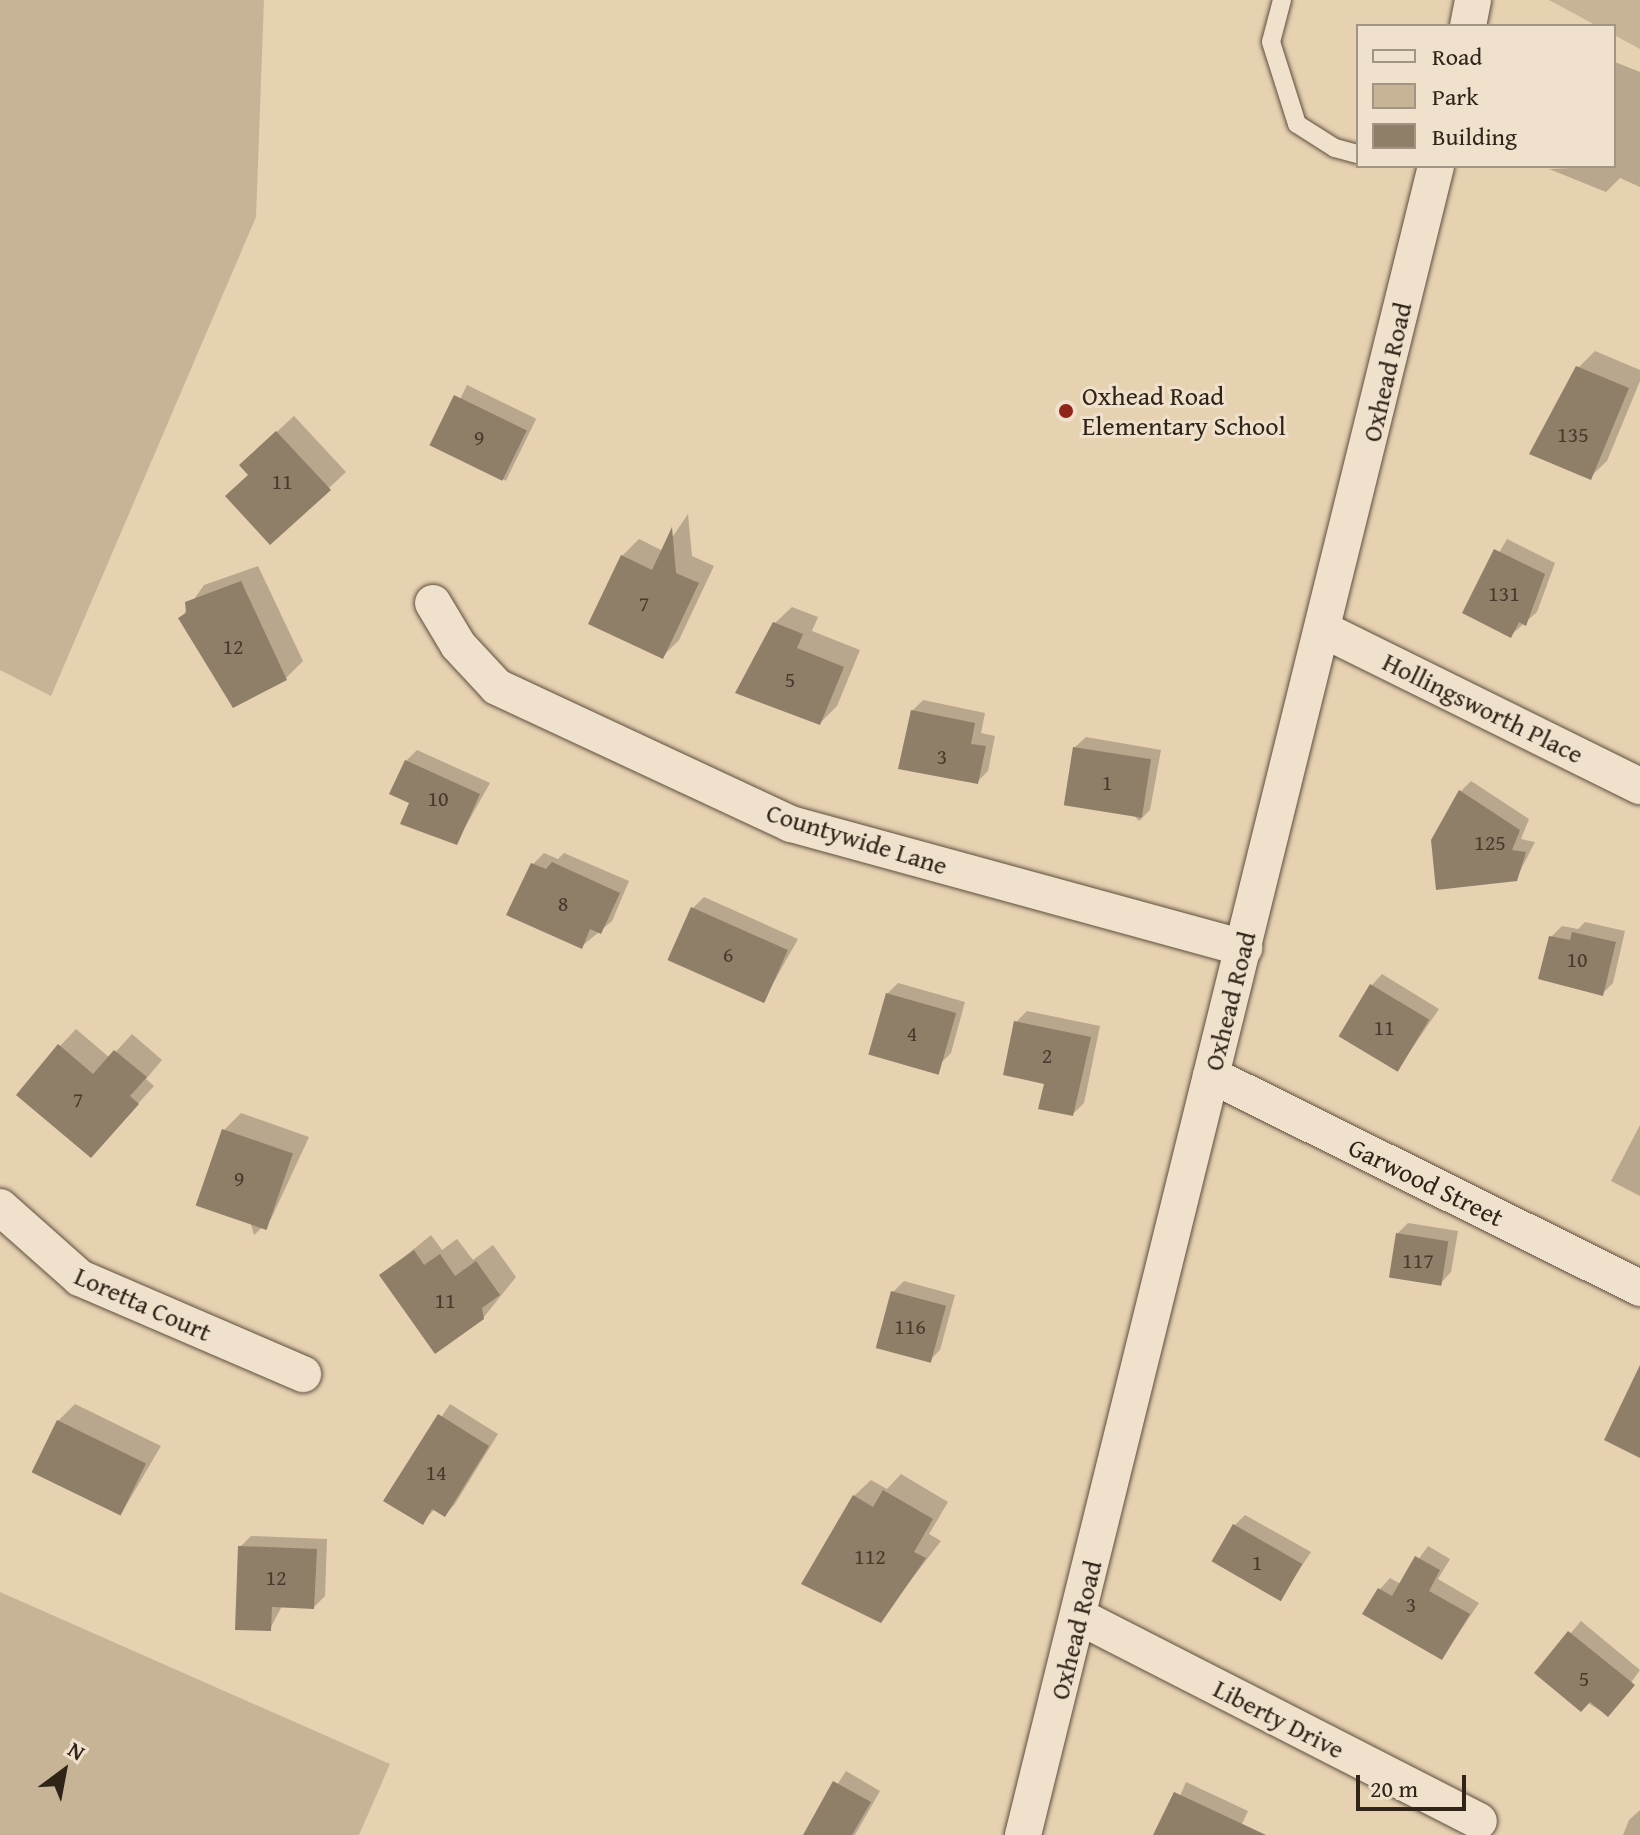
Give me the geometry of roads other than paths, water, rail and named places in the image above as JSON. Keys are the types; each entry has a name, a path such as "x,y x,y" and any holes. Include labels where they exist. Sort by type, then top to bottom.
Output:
{"street":[{"path":"1468,24 1473,0"},
{"name":"Oxhead Road","path":"1023,1835 1080,1617 1211,1075 1326,631 1428,168"},
{"name":"Countywide Lane","path":"433,603 458,645 497,687 791,824 1244,948"},
{"name":"Hollingsworth Place","path":"1326,631 1640,786"},
{"name":"Garwood Street","path":"1211,1075 1640,1288"},
{"name":"Loretta Court","path":"0,1207 80,1278 303,1374"},
{"name":"Liberty Drive","path":"1080,1617 1479,1821"}],"lane":[{"path":"1282,0 1271,42 1297,124 1356,153"}],"place":[{"name":"Oxhead Road Elementary School","path":"1066,411"}]}
